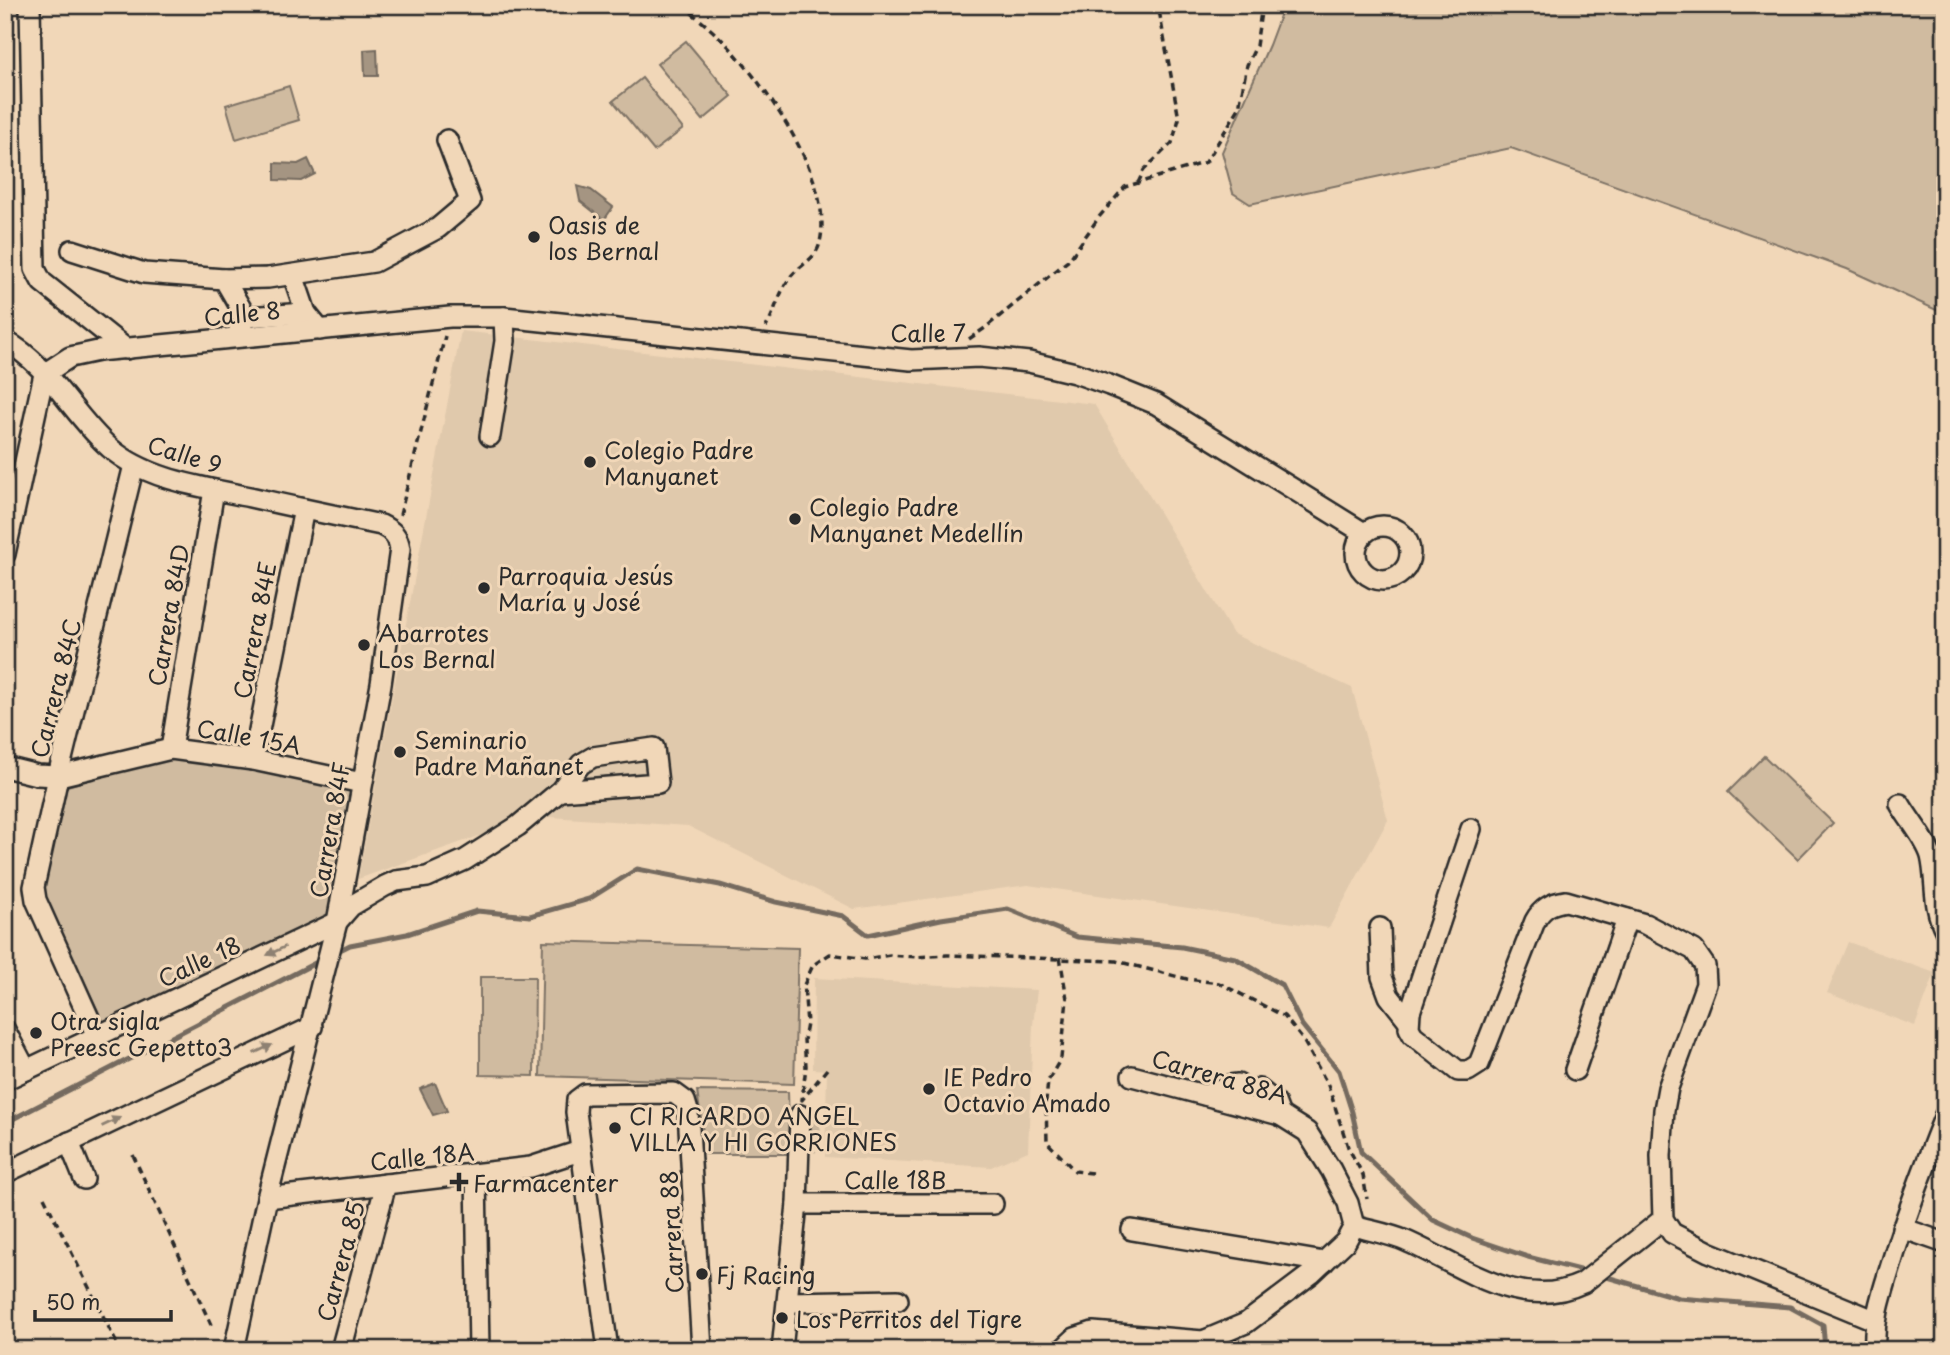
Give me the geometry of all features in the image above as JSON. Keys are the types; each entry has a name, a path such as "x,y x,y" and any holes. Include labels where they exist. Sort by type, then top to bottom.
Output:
{"street":[{"path":"30,5 35,269 43,282 126,349"},
{"path":"72,250 144,273 224,279 268,278 374,262 438,228 470,201 447,140"},
{"path":"293,275 306,313 320,330"},
{"path":"224,279 246,317"},
{"path":"246,317 306,313"},
{"path":"234,339 246,317"},
{"name":"Calle 8","path":"44,374 70,357 98,352 450,317"},
{"name":"Calle 7","path":"450,317 504,317 911,360 979,357 1029,362 1075,373 1156,404 1364,533"},
{"path":"490,436 505,341 504,317"},
{"name":"Calle 9","path":"5,341 18,348 44,374 109,447 134,465 214,490 381,525 396,534"},
{"path":"5,554 44,374"},
{"name":"Carrera 84C","path":"97,1036 36,900 34,887 134,465"},
{"name":"Carrera 84D","path":"171,749 214,490"},
{"name":"Carrera 84E","path":"253,760 304,509"},
{"name":"Carrera 84F","path":"234,1350 267,1198 337,922 381,684 400,550 396,534"},
{"name":"Calle 18","path":"5,1080 337,922 351,906 396,881 428,877 465,860 518,826 560,791 581,764 593,757 654,748 658,783 560,791"},
{"name":"Calle 15A","path":"5,767 37,775 59,776 171,749 253,760 362,783"},
{"path":"1900,804 1926,842 1931,856 1938,918 1945,930"},
{"path":"1408,1020 1471,829"},
{"path":"1380,929 1382,977 1389,996 1408,1020 1413,1035 1458,1071 1474,1069 1483,1058 1535,921 1550,905 1566,901 1645,924 1695,950 1701,957 1707,975 1706,984 1668,1088 1661,1156 1663,1219 1672,1233 1709,1252 1874,1320"},
{"path":"1575,1070 1626,919"},
{"path":"5,1173 312,1027"},
{"path":"5,1030 26,1070"},
{"name":"Carrera 88A","path":"1132,1076 1280,1115 1307,1132 1342,1192 1354,1226"},
{"path":"1205,1095 1238,1084"},
{"path":"1259,1089 1275,1102 1280,1115"},
{"name":"Carrera 88","path":"580,1151 577,1100 585,1094 674,1093 684,1101 688,1111 702,1350"},
{"path":"1875,1350 1874,1320 1902,1228 1945,1115"},
{"path":"782,1350 803,1154 803,1118"},
{"path":"69,1142 84,1179"},
{"path":"580,1151 608,1350"},
{"name":"Calle 18A","path":"267,1198 531,1167 580,1151"},
{"path":"476,1175 479,1350"},
{"name":"Carrera 85","path":"341,1350 386,1184"},
{"name":"Calle 18B","path":"797,1204 993,1203"},
{"path":"1062,1350 1075,1338 1093,1332 1203,1341 1247,1323 1311,1275 1346,1241 1354,1226 1403,1240 1486,1281 1506,1288 1550,1294 1583,1283 1663,1219"},
{"path":"1902,1228 1945,1243"},
{"path":"1132,1230 1324,1262"},
{"path":"788,1302 898,1300"}],"path":[{"path":"682,5 729,47 768,95 794,136 817,191 821,220 820,243 814,256 792,275 782,290 775,311 758,343"},
{"path":"1138,183 1144,170 1172,144 1179,119 1158,5"},
{"path":"965,341 1069,260 1099,217 1125,187 1206,162 1239,108 1247,65 1256,46 1262,5"},
{"path":"396,534 450,317"},
{"path":"827,1069 802,1100 807,1024 804,985 813,965 830,954 865,959 890,955 947,955 1116,961 1219,983 1284,1016 1303,1040 1322,1074 1348,1147 1363,1175 1368,1196 1354,1226"},
{"path":"1060,957 1067,999 1061,1058 1048,1081 1047,1142 1075,1171 1092,1173"},
{"path":"133,1155 212,1327"},
{"path":"44,1197 120,1350"},
{"path":"5,1335 12,1350"}],"shaded area":[{"path":"1284,5 1945,5 1945,314 1847,269 1511,148 1250,204 1233,193 1222,152"},
{"path":"686,41 732,96 703,120 657,64"},
{"path":"377,49 378,76 365,76 364,50"},
{"path":"642,78 683,129 654,151 613,101"},
{"path":"289,86 299,120 236,139 226,105"},
{"path":"308,159 315,174 301,181 275,180 275,163 298,164"},
{"path":"577,186 591,190 613,207 604,220 580,201"},
{"name":"Colegio Padre Manyanet Medellín","path":"461,331 1094,404 1233,634 1352,688 1388,820 1329,928 1028,885 854,909 688,826 535,816 358,879"},
{"path":"1764,756 1833,823 1798,859 1728,792"},
{"path":"171,757 253,767 352,789 328,916 103,1022 43,893 67,786"},
{"path":"543,941 798,948 794,1084 540,1076"},
{"path":"1848,942 1935,973 1915,1026 1827,993"},
{"path":"480,977 535,977 534,1076 480,1075"},
{"name":"IE Pedro Octavio Amado","path":"814,978 1037,990 1028,1151 991,1167 825,1157 827,1070 813,1069"},
{"path":"435,1083 447,1111 433,1115 420,1089"},
{"path":"697,1091 788,1092 790,1154 706,1154"}],"waterway":[{"path":"336,952 350,945 407,934 477,911 530,916 589,899 637,869 720,885 776,902 843,916 868,935 941,919 1008,909 1077,937 1182,947 1235,958 1282,985 1302,1025 1339,1071 1361,1152 1433,1220 1472,1238 1528,1257 1587,1272"},
{"path":"5,1123 321,960"},
{"path":"1600,1275 1679,1298 1790,1307 1823,1325 1825,1350"}],"tunnel":[{"path":"807,1120 812,1134 807,1149"}],"place":[{"name":"Oasis de los Bernal","path":"534,237"},
{"name":"Colegio Padre Manyanet","path":"590,462"},
{"name":"Colegio Padre Manyanet Medellín","path":"795,519"},
{"name":"Parroquia Jesús María y José","path":"484,588"},
{"name":"Abarrotes Los Bernal","path":"364,645"},
{"name":"Seminario Padre Mañanet","path":"400,752"},
{"name":"Otra sigla Preesc Gepetto3","path":"36,1033"},
{"name":"IE Pedro Octavio Amado","path":"929,1089"},
{"name":"CI RICARDO ANGEL VILLA Y HI GORRIONES","path":"615,1128"},
{"name":"Farmacenter","path":"459,1182"},
{"name":"Fj Racing","path":"702,1274"},
{"name":"Los Perritos del Tigre","path":"782,1318"}]}
